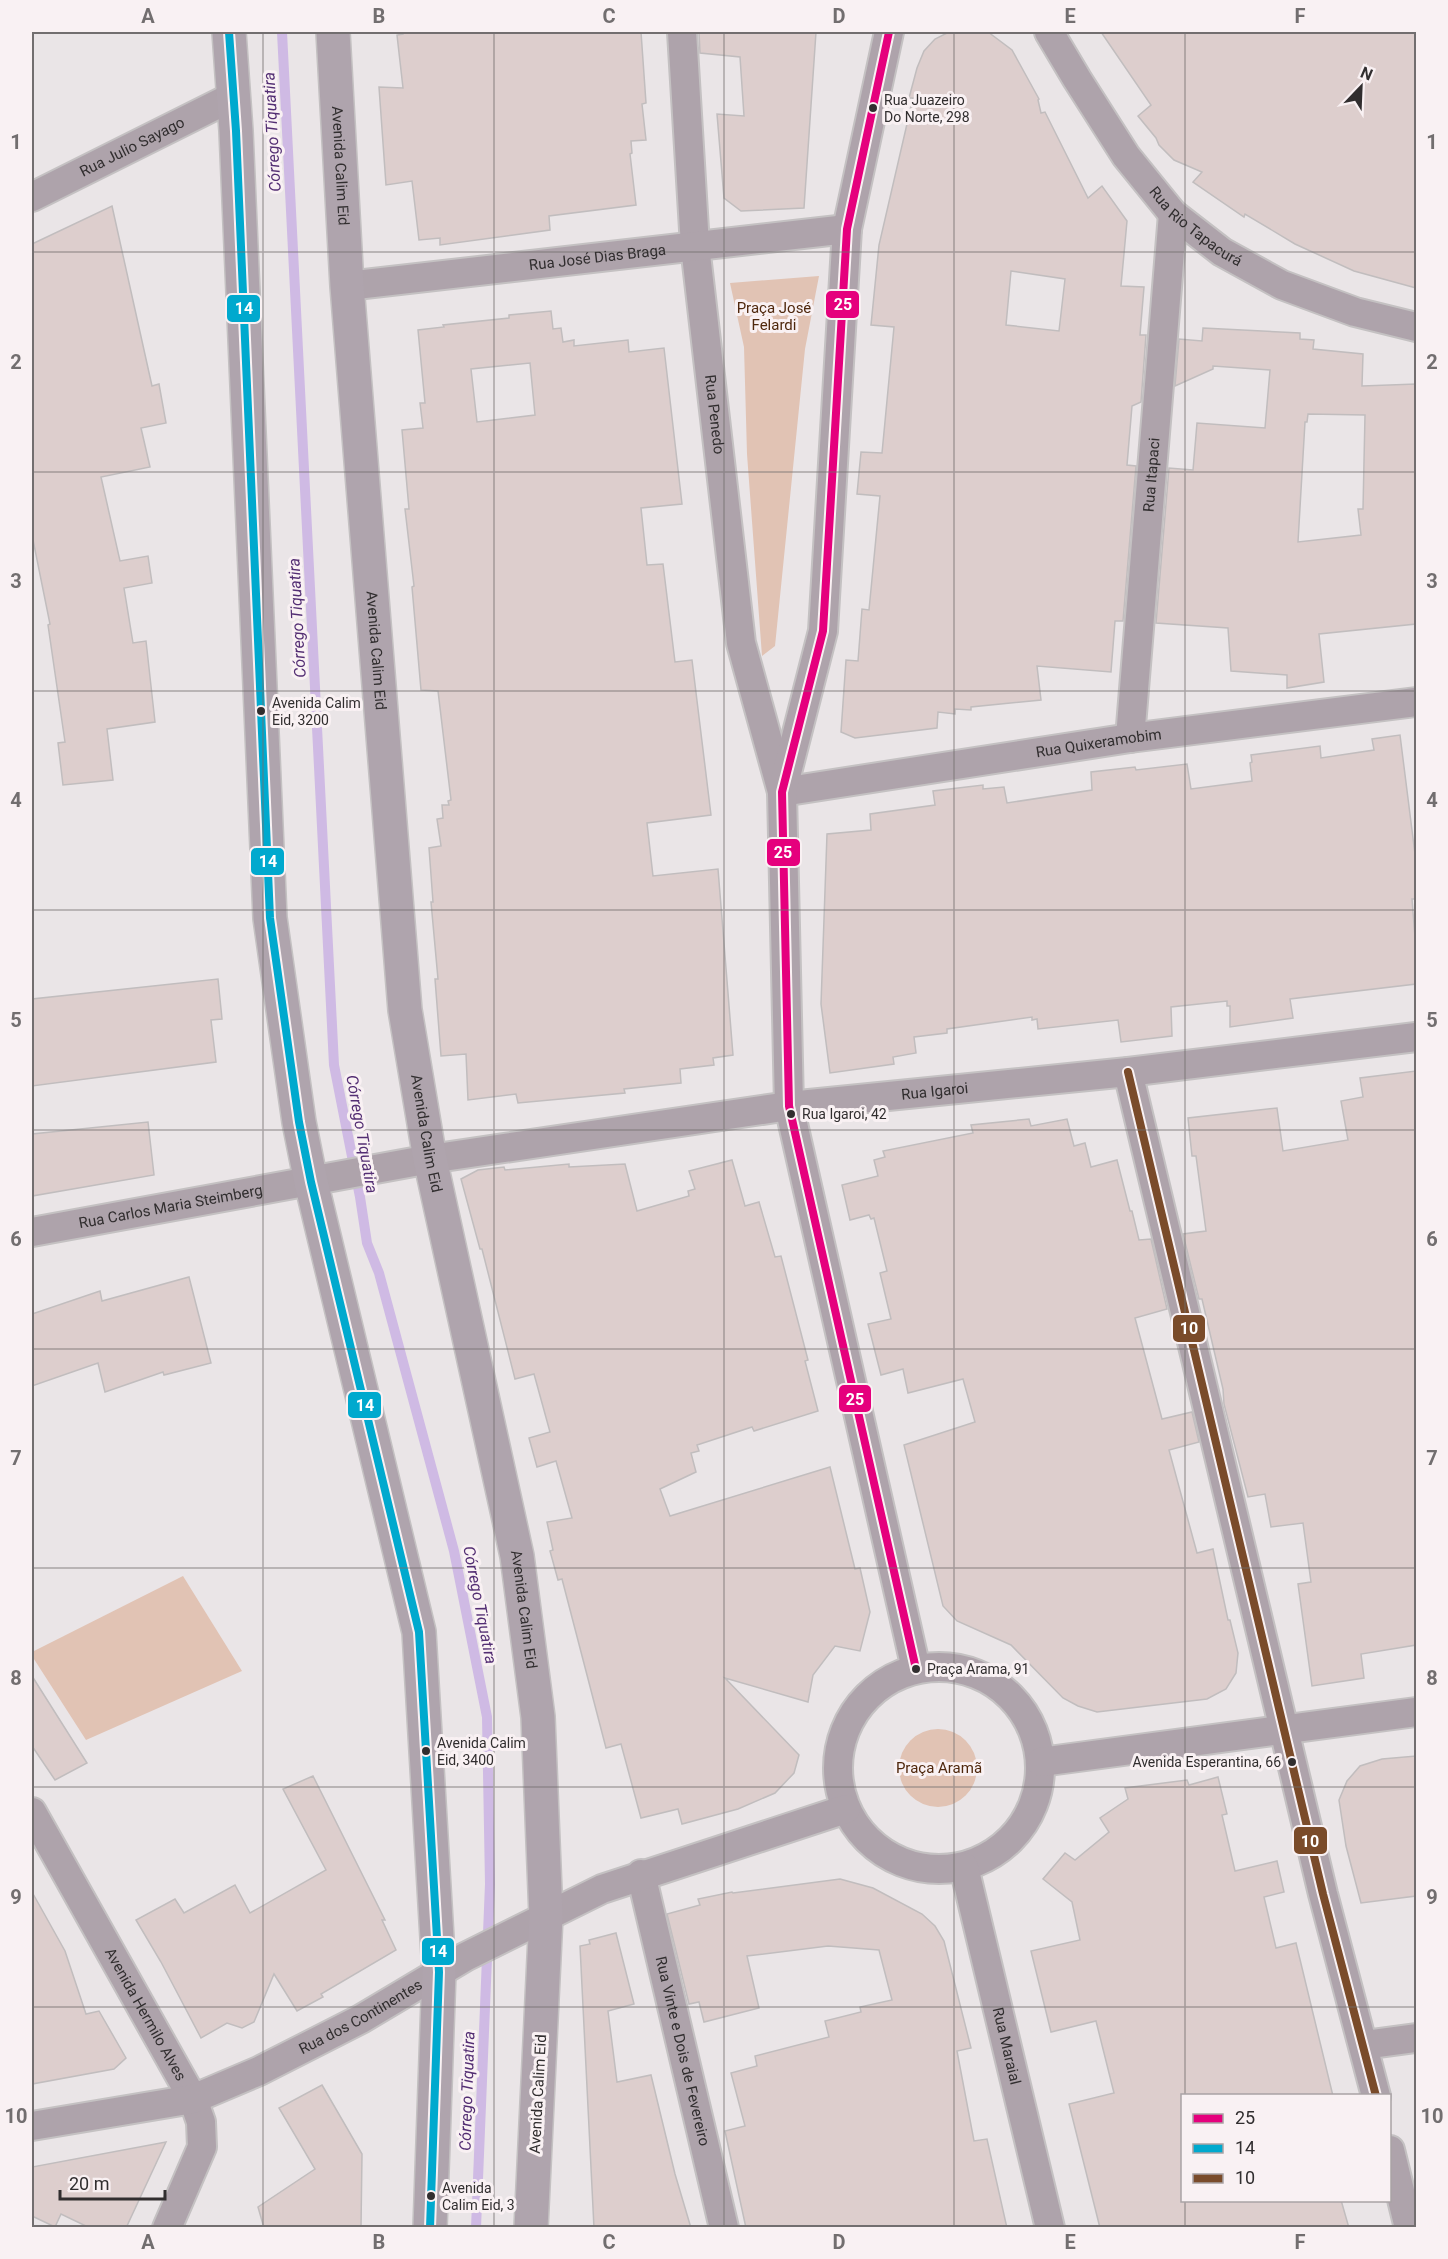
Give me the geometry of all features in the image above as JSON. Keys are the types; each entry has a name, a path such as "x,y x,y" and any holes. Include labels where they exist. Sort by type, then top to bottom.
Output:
{"main road":[{"path":"229,32 234,96 270,918 299,1122 322,1180 419,1632 452,1964 430,2228"},
{"name":"Avenida Calim Eid","path":"333,32 347,286 405,1010 430,1159 517,1557 538,1717 546,1916 531,2228"}],"street":[{"name":"Rua Penedo","path":"682,32 695,246 741,644 782,792"},
{"name":"Rua Rio Tapacurá","path":"1049,32 1126,156 1173,214 1222,252 1282,285 1355,312 1416,327"},
{"path":"891,33 847,229 823,630 782,792 789,1106 916,1669"},
{"name":"Rua Julio Sayago","path":"32,197 234,96"},
{"name":"Rua Itapaci","path":"1130,738 1173,214"},
{"name":"Rua José Dias Braga","path":"347,286 847,229"},
{"name":"Rua Quixeramobim","path":"782,792 1130,738 1416,702"},
{"name":"Rua Igaroi","path":"322,1180 430,1159 789,1106 1128,1072 1416,1037"},
{"path":"1128,1072 1282,1729 1376,2094"},
{"name":"Rua Carlos Maria Steimberg","path":"32,1232 322,1180"},
{"path":"951,1667 984,1677 1012,1698 1032,1727 1041,1762 1039,1789 1030,1815 1013,1839 990,1856 964,1867 936,1869 908,1864 882,1852 861,1833 846,1809 838,1780 838,1751 848,1723 864,1698 888,1680 916,1669 951,1667"},
{"path":"1041,1762 1416,1712"},
{"name":"Rua dos Continentes","path":"32,2126 193,2099 260,2071 361,2019 452,1964 602,1889 641,1874 846,1809"},
{"name":"Avenida Hermilo Alves","path":"32,1812 193,2099 201,2122 202,2147 167,2228"},
{"name":"Rua Maraial","path":"964,1867 1050,2228"},
{"name":"Rua Vinte e Dois de Fevereiro","path":"641,1874 724,2228"},
{"path":"1364,2045 1416,2038"},
{"path":"1391,2158 1409,2228"}],"green space":[{"name":"Praça José Felardi","path":"819,276 805,349 775,646 762,656 747,454 744,347 730,283"},
{"path":"183,1576 242,1671 86,1740 32,1656 32,1652"},
{"name":"Praça Aramã","path":"938,1729 953,1732 970,1746 977,1768 974,1783 960,1800 938,1807 923,1804 906,1790 899,1768 902,1753 916,1736"}],"building":[{"path":"403,32 641,32 646,103 642,104 646,140 631,141 632,153 630,154 636,205 549,216 550,230 440,245 440,238 419,240 412,181 386,185 379,87 403,88 397,35"},
{"path":"699,32 816,32 804,208 741,211 724,198 717,114 744,116 740,57 700,53"},
{"path":"949,32 988,32 1012,50 1039,99 1041,113 1045,112 1088,198 1102,186 1127,221 1121,286 1144,287 1140,335 1146,335 1141,402 1132,406 1127,465 1136,466 1123,621 1115,621 1111,672 1037,666 1041,700 971,707 971,710 955,709 955,714 938,712 937,728 855,738 841,732 846,660 858,661 862,609 869,610 880,496 857,494 861,452 882,453 894,327 871,325 879,245 913,98 909,98 917,68 924,51 935,39","holes":["1011,271 1065,279 1059,331 1006,325"]},
{"path":"1101,32 1416,32 1416,288 1354,271 1295,244 1245,214 1244,217 1193,182 1202,172 1174,160 1159,145 1138,116 1151,105"},
{"path":"112,206 152,386 159,384 166,423 141,428 150,467 101,477 120,561 148,556 152,583 124,588 133,643 146,641 155,722 107,729 113,780 63,785 58,743 65,742 48,625 50,624 32,535 32,244"},
{"path":"551,311 553,329 561,328 563,342 574,340 574,346 628,340 629,352 664,348 682,504 641,508 647,565 663,564 675,662 692,660 711,815 647,823 653,876 718,869 733,1055 713,1058 714,1065 680,1069 681,1083 624,1089 625,1093 518,1103 516,1094 468,1100 466,1054 441,1056 429,848 441,846 437,819 443,818 442,805 449,805 448,801 451,800 438,691 421,690 412,587 414,586 405,509 409,509 402,430 423,428 420,403 425,403 418,330 509,318 509,315","holes":["530,363 535,415 477,422 471,369"]},
{"path":"1203,328 1300,333 1300,339 1314,340 1313,349 1363,354 1362,386 1416,384 1416,624 1319,634 1324,682 1287,688 1287,675 1231,671 1228,628 1156,623 1169,468 1193,470 1197,423 1265,428 1270,370 1213,366 1213,369 1175,386 1179,339 1202,341","holes":["1308,414 1365,415 1363,509 1358,509 1361,535 1298,542 1305,422 1307,422"]},
{"path":"1400,735 1416,862 1416,899 1412,899 1416,984 1290,999 1293,1018 1230,1027 1230,1006 1227,1006 1227,1001 1171,1007 1172,1036 1121,1042 1118,1020 1038,1029 1037,1019 1032,1020 1032,1017 947,1029 947,1033 914,1037 916,1053 893,1057 894,1064 830,1073 821,1004 827,834 871,830 870,814 935,805 933,791 983,785 983,789 1004,787 1007,803 1092,790 1091,772 1187,764 1191,789 1252,781 1251,755 1320,746 1321,758 1374,750 1372,739"},
{"path":"218,979 222,1019 211,1020 216,1062 32,1086 32,999"},
{"path":"1416,1071 1416,1645 1361,1654 1364,1678 1312,1686 1298,1584 1311,1582 1303,1523 1271,1527 1265,1494 1248,1497 1224,1404 1223,1389 1202,1299 1199,1299 1183,1234 1206,1231 1196,1156 1192,1156 1188,1118 1277,1108 1283,1151 1348,1140 1341,1101 1363,1097 1360,1078"},
{"path":"1029,1119 1031,1126 1067,1119 1074,1146 1085,1143 1091,1167 1117,1160 1139,1240 1151,1239 1167,1309 1135,1318 1162,1419 1192,1412 1199,1442 1169,1450 1197,1553 1213,1549 1228,1620 1230,1620 1238,1653 1236,1673 1226,1689 1207,1699 1097,1712 1078,1706 1063,1698 1011,1645 957,1621 943,1606 904,1445 975,1422 963,1379 908,1393 903,1369 881,1375 868,1324 891,1319 880,1273 887,1271 874,1218 871,1219 869,1215 850,1220 842,1185 878,1176 874,1160 885,1157 883,1151 973,1133 971,1125"},
{"path":"148,1122 154,1175 32,1196 32,1134"},
{"path":"732,1160 745,1206 759,1202 775,1257 781,1256 808,1360 805,1361 818,1411 754,1431 752,1427 697,1445 699,1451 691,1453 696,1472 660,1489 670,1516 830,1467 855,1569 860,1568 870,1612 860,1651 835,1646 813,1675 808,1702 725,1678 799,1755 794,1773 775,1793 738,1809 682,1824 678,1809 641,1818 621,1744 606,1748 562,1579 558,1580 550,1551 553,1550 547,1522 572,1518 556,1461 537,1467 529,1438 550,1432 534,1374 515,1379 482,1249 480,1249 461,1179 478,1170 504,1167 505,1170 569,1164 569,1167 625,1164 637,1211 689,1196 688,1191 695,1189 689,1171"},
{"path":"189,1277 211,1363 164,1375 163,1372 105,1392 98,1363 32,1386 32,1314 100,1291 102,1301"},
{"path":"32,1676 87,1763 55,1780 32,1746"},
{"path":"1416,1756 1416,1896 1361,1903 1346,1846 1339,1800 1347,1781 1360,1766 1382,1759"},
{"path":"313,1776 385,1920 382,1920 396,1950 321,1994 323,1997 297,2011 274,1974 254,2022 242,2028 227,2023 201,2038 136,1920 175,1899 184,1913 235,1885 250,1913 326,1870 283,1789"},
{"path":"1218,1777 1227,1814 1222,1815 1235,1871 1277,1861 1284,1892 1264,1897 1276,1948 1296,1943 1333,2094 1181,2094 1181,2202 1342,2202 1349,2228 1100,2228 1069,2104 1114,2093 1096,2021 1051,2032 1031,1951 1080,1940 1072,1902 1043,1879 1065,1853 1075,1860 1109,1832 1100,1818 1128,1799 1125,1788 1187,1780 1189,1785"},
{"path":"840,1879 873,1888 922,1914 935,1926 944,1941 971,2048 957,2051 974,2141 987,2139 1007,2228 746,2228 725,2131 745,2126 731,2073 757,2066 755,2056 829,2037 825,2021 861,2012 860,2007 892,2000 879,1950 828,1946 747,1956 759,2008 704,2022 699,2002 689,2004 667,1914 700,1905 698,1899 732,1892"},
{"path":"32,1892 65,1951 86,2014 99,2011 126,2058 114,2069 32,2084"},
{"path":"616,1933 634,2004 608,2011 617,2082 651,2075 675,2174 691,2228 594,2228 580,1946 590,1944 589,1940"},
{"path":"322,2085 362,2154 361,2228 264,2228 258,2207 315,2169 279,2108"},
{"path":"166,2142 126,2228 90,2228 61,2214 55,2227 32,2216 32,2167"}],"waterway":[{"name":"Córrego Tiquatira","path":"282,32 334,1065 367,1243 379,1273 454,1551 487,1717 490,1884 476,2228"}],"transit line":[{"name":"14","path":"229,32 236,131 270,918 299,1122 311,1182 419,1632 439,1972 430,2228"},
{"name":"25","path":"889,32 847,229 823,631 782,792 789,1106 916,1669"},
{"name":"10","path":"1128,1072 1323,1894 1375,2094"}],"place":[{"name":"Rua Juazeiro Do Norte, 298","path":"873,108"},
{"name":"Avenida Calim Eid, 3200","path":"261,711"},
{"name":"Rua Igaroi, 42","path":"791,1114"},
{"name":"Praça Arama, 91","path":"916,1669"},
{"name":"Avenida Calim Eid, 3400","path":"426,1751"},
{"name":"Avenida Esperantina, 66","path":"1292,1762"},
{"name":"Avenida Calim Eid, 3","path":"431,2196"}]}
